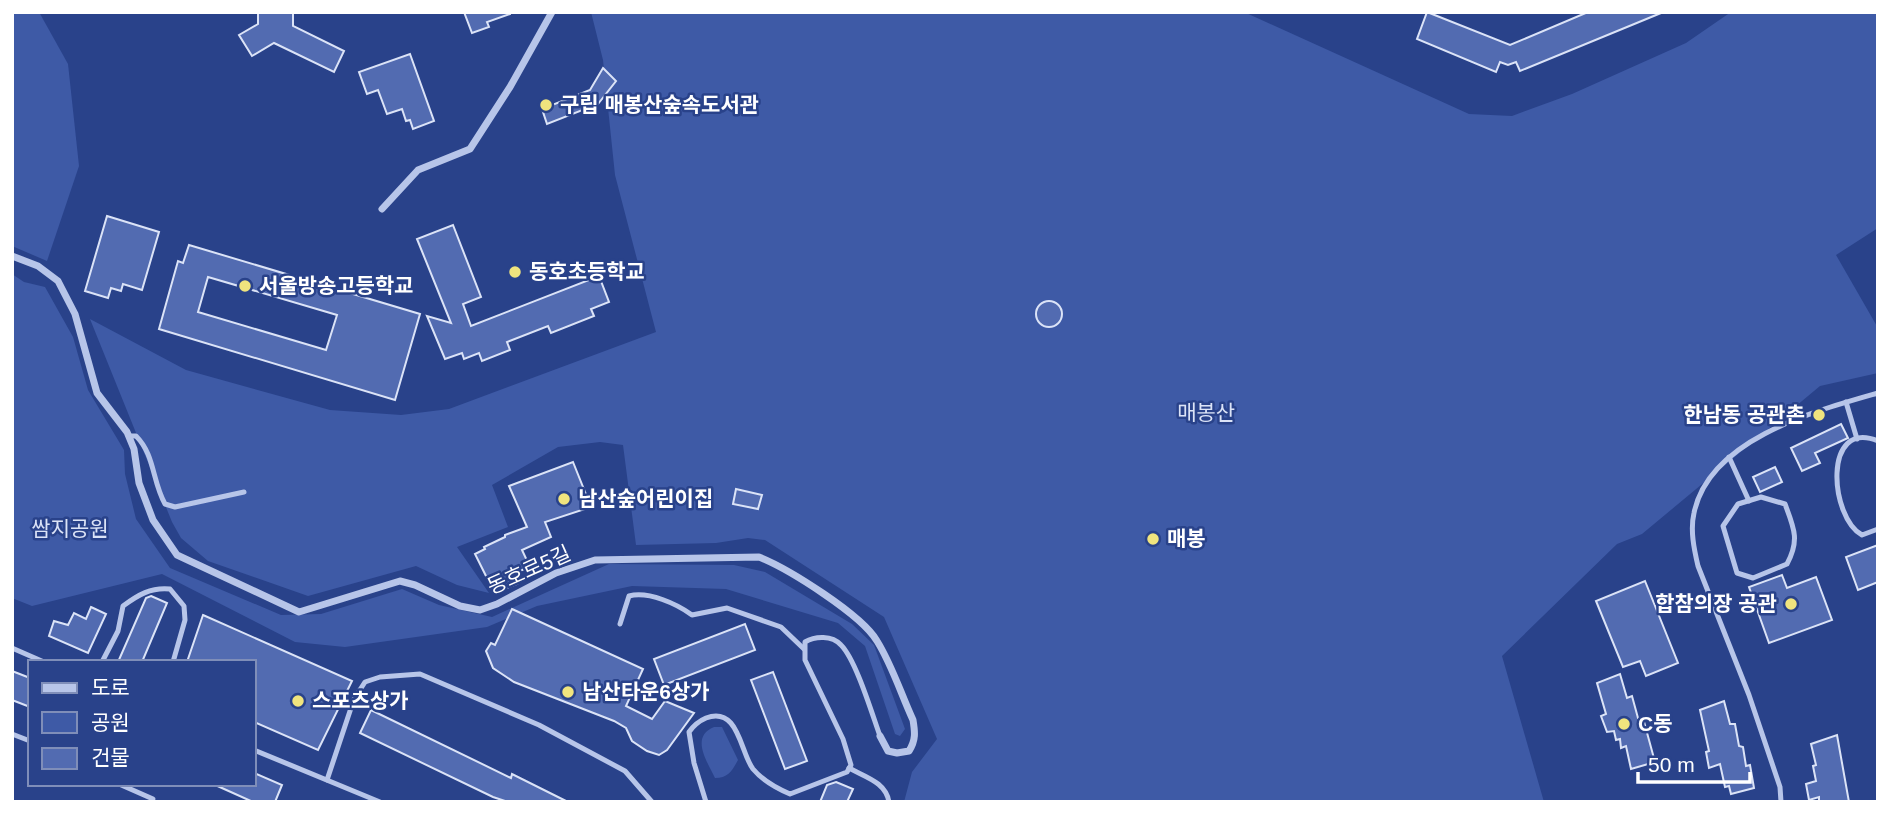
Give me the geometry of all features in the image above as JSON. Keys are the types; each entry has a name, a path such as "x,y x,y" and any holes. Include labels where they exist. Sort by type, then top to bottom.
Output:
{"street":[{"path":"382,209 418,170 470,149 510,87 552,12"},
{"name":"동호로5길","path":"12,256 38,266 58,281 75,314 97,393 128,436 134,449 139,483 153,520 177,555 299,612 400,581 415,584 460,606 480,610 556,573 595,560 760,557 813,588 867,627 878,642 913,720 915,733 914,743 909,751 901,753 888,751 880,736"}],"lane":[{"path":"1781,802 1776,774 1698,566 1693,544 1693,515 1708,477 1729,457 1778,428 1823,408 1878,393"},
{"path":"1846,402 1857,439"},
{"path":"128,436 136,436 151,458 157,491 165,504 175,507 244,492"},
{"path":"1878,440 1857,439 1842,449 1838,456 1838,492 1846,516 1862,535 1878,529"},
{"path":"1729,457 1749,501"},
{"path":"1761,497 1785,504 1796,532 1793,554 1787,564 1753,578 1737,573 1723,526 1738,504 1749,501 1761,497"},
{"path":"103,660 118,631 123,606 158,588 170,589 184,606 185,620 174,660"},
{"path":"620,624 629,596 639,593 681,607 692,615 727,608 781,627 804,649"},
{"path":"706,802 694,763 689,732 701,720 712,716 721,717 734,725 751,766 768,782 790,794 847,772 851,765 843,739 805,660 805,642 813,637 831,639 841,645 853,665 880,736"},
{"path":"12,648 39,660"},
{"path":"327,780 354,699 365,682 380,677 420,674 539,725 625,771 652,802"},
{"path":"256,751 380,802"},
{"path":"849,768 877,781 889,797 889,802"},
{"path":"124,786 153,799 152,802"},
{"path":"789,802 790,794"}],"green space":[{"path":"12,12 39,12 68,64 79,166 47,261 12,246"},
{"name":"매봉산","path":"591,12 1244,12 1469,114 1512,116 1572,94 1686,43 1731,12 1878,12 1878,228 1836,255 1878,328 1878,373 1820,386 1642,534 1617,544 1502,656 1544,802 904,802 912,772 937,739 884,617 765,540 748,538 716,543 636,545 623,445 600,442 558,447 492,485 508,527 457,547 489,593 457,585 416,566 308,596 208,561 181,538 172,522 90,319 186,370 330,410 401,415 449,409 656,332 615,175 603,60"},
{"name":"쌈지공원","path":"12,274 24,282 45,287 73,337 88,390 124,450 125,474 136,519 170,568 281,615 321,614 402,589 439,605 492,617 609,564 734,565 765,572 852,624 874,645 905,729 900,736 895,734 865,646 838,623 726,589 632,586 537,606 487,627 345,647 295,642 162,574 32,606 12,598"},
{"path":"714,727 722,727 738,760 729,773 715,778 702,750 703,737"}],"building":[{"path":"258,12 293,12 293,26 344,51 334,72 274,43 252,56 239,35 258,24"},
{"path":"464,12 510,14 487,22 489,27 472,33"},
{"path":"1427,12 1510,45 1588,12 1661,13 1520,71 1516,62 1508,65 1500,62 1496,72 1417,39"},
{"path":"410,54 434,121 413,129 410,120 406,121 402,109 387,114 378,90 367,94 359,72"},
{"path":"603,68 616,81 598,104 547,124 542,109 590,90"},
{"path":"107,216 159,232 142,290 123,284 121,291 111,288 108,298 85,291"},
{"path":"453,225 481,297 463,304 471,326 599,276 609,302 591,309 594,316 551,333 548,326 507,342 510,350 482,361 479,353 464,359 462,353 445,359 427,316 451,323 417,239"},
{"path":"189,245 420,314 395,400 159,329 178,261 183,263","holes":["208,277 337,315 326,350 198,312"]},
{"path":"1049,301 1058,305 1062,314 1058,323 1049,327 1040,323 1036,314 1040,305"},
{"path":"1841,424 1848,438 1815,453 1820,463 1802,471 1791,448"},
{"path":"573,462 591,507 545,522 551,537 522,550 530,567 512,574 517,584 499,591 496,585 491,586 475,554 505,535 527,527 509,486"},
{"path":"1775,467 1782,482 1760,492 1753,477"},
{"path":"736,489 762,495 758,509 733,504"},
{"path":"1878,545 1878,582 1858,590 1846,557"},
{"name":"합참의장 공관","path":"1782,575 1787,588 1816,577 1832,620 1769,643 1749,587"},
{"path":"1645,581 1678,663 1646,676 1640,661 1623,667 1596,601"},
{"path":"151,596 167,603 143,660 119,660 146,598"},
{"path":"91,607 106,614 88,653 49,636 54,621 68,625 74,613 86,619"},
{"path":"512,609 643,669 626,706 652,719 665,701 694,713 667,750 659,755 632,741 626,728 614,721 514,682 493,668 486,651 491,643 495,645"},
{"name":"스포츠상가","path":"203,615 352,681 318,750 256,723 256,660 188,660"},
{"path":"745,624 755,650 664,685 654,659"},
{"path":"12,671 28,677 28,706 12,700"},
{"path":"773,672 807,761 785,769 751,680"},
{"name":"C동","path":"1620,674 1627,698 1632,696 1638,718 1643,718 1655,762 1631,769 1626,746 1621,748 1620,739 1616,740 1614,731 1607,732 1601,716 1606,714 1597,683"},
{"path":"1724,701 1730,724 1735,724 1739,746 1743,747 1746,766 1750,765 1754,788 1731,794 1729,786 1725,787 1720,764 1709,768 1706,752 1709,751 1700,710"},
{"path":"371,710 511,778 512,774 568,802 508,802 493,797 360,733"},
{"path":"1837,735 1849,802 1819,802 1819,797 1809,800 1806,784 1816,781 1813,766 1816,765 1811,744"},
{"path":"256,774 282,785 275,802 253,802 217,786 256,786"},
{"path":"836,782 853,789 847,802 820,802 827,785"}],"place":[{"name":"구립 매봉산숲속도서관","path":"546,105"},
{"name":"동호초등학교","path":"515,272"},
{"name":"서울방송고등학교","path":"245,286"},
{"name":"한남동 공관촌","path":"1819,415"},
{"name":"남산숲어린이집","path":"564,499"},
{"name":"매봉","path":"1153,539"},
{"name":"합참의장 공관","path":"1791,604"},
{"name":"남산타운6상가","path":"568,692"},
{"name":"스포츠상가","path":"298,701"},
{"name":"C동","path":"1624,724"}]}
